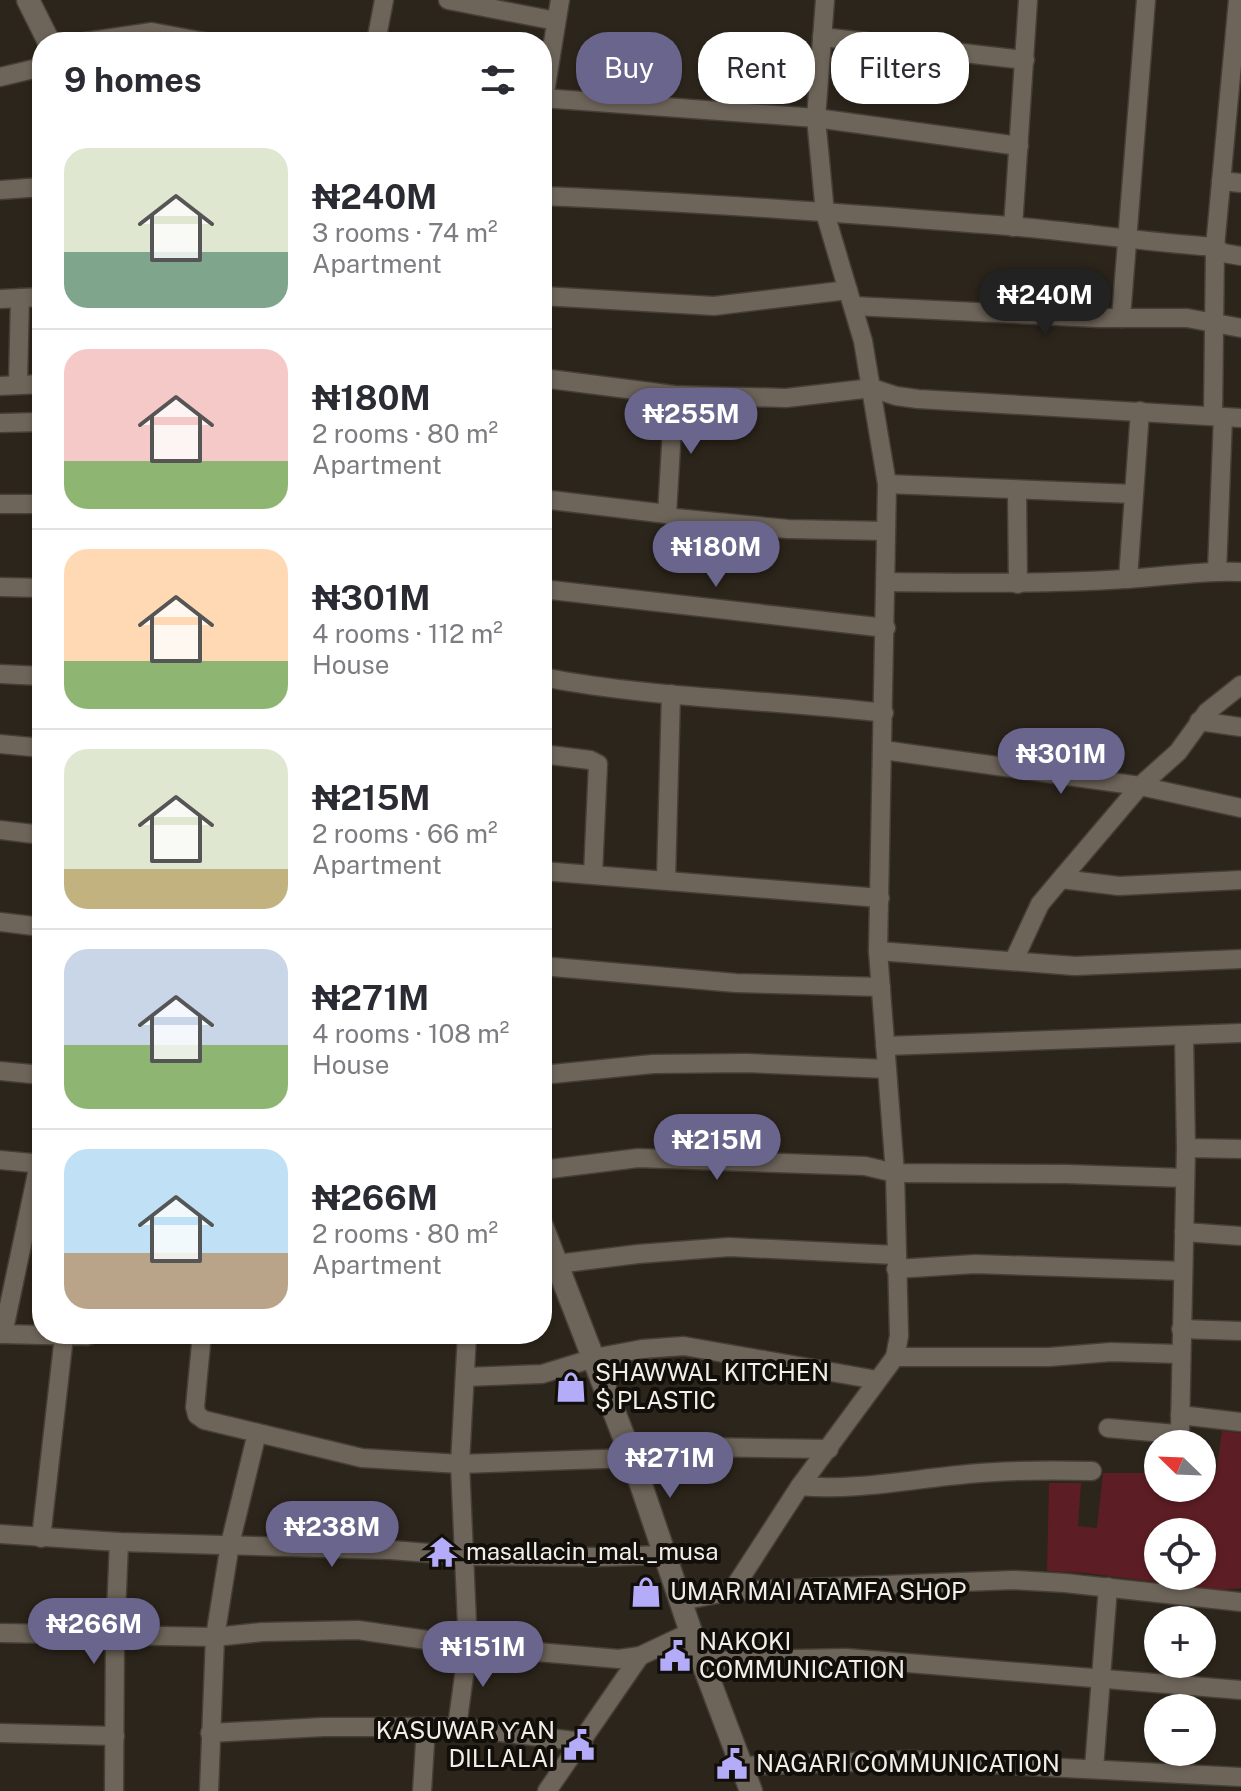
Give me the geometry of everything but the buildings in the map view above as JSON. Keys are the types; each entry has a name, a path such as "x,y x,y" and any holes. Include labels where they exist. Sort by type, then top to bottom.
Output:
{"street":[{"path":"28,0 44,32"},
{"path":"378,32 384,0"},
{"path":"448,0 556,21"},
{"path":"552,45 560,0"},
{"path":"732,1591 800,1486 895,1357 899,1336 895,1173 878,951 887,484 863,341 825,213 816,118 825,0"},
{"path":"1013,227 1028,0"},
{"path":"1121,318 1146,0"},
{"path":"1217,571 1226,417 1213,323 1215,247 1238,12"},
{"path":"822,37 1025,60"},
{"path":"0,77 32,69"},
{"path":"552,99 816,118 1019,146"},
{"path":"1221,181 1241,183"},
{"path":"0,190 32,188"},
{"path":"552,197 1013,227 1215,247 1223,253 1241,256"},
{"path":"0,299 32,297"},
{"path":"552,297 714,306 850,298 1121,318 1187,318 1241,328"},
{"path":"20,298 9,385 32,384"},
{"path":"552,379 674,395 786,398 872,388 918,399 1226,417"},
{"path":"667,514 674,395"},
{"path":"1128,579 1140,411"},
{"path":"0,423 32,422"},
{"path":"887,484 1134,494"},
{"path":"1017,490 1018,584"},
{"path":"552,500 667,514 675,518 788,529 886,531"},
{"path":"0,504 32,504"},
{"path":"887,582 1018,584 1241,572"},
{"path":"0,587 32,588"},
{"path":"552,590 886,628"},
{"path":"0,674 32,676"},
{"path":"552,678 671,694 812,704 884,713"},
{"path":"1014,960 1040,904 1140,786 1178,752 1207,712 1241,685"},
{"path":"666,880 671,694"},
{"path":"1199,721 1241,727"},
{"path":"0,744 32,747"},
{"path":"883,750 1140,786 1241,808"},
{"path":"552,755 590,760 598,764 593,874"},
{"path":"0,830 32,834"},
{"path":"552,872 880,898"},
{"path":"1061,879 1119,886 1241,880"},
{"path":"0,922 32,926"},
{"path":"878,951 1075,966 1241,959"},
{"path":"552,967 736,983 881,987"},
{"path":"885,1046 1241,1033"},
{"path":"1108,1428 1175,1434 1180,1429 1186,1148 1184,1036"},
{"path":"552,1074 653,1064 746,1063 887,1069"},
{"path":"0,1071 32,1074"},
{"path":"1186,1148 1241,1149"},
{"path":"552,1169 638,1158 865,1166 895,1173 1185,1178"},
{"path":"0,1160 32,1163"},
{"path":"32,1203 2,1334 32,1335"},
{"path":"1184,1232 1241,1236"},
{"path":"557,1264 729,1247 895,1262 1183,1271"},
{"path":"552,1251 632,1458 691,1632 751,1791"},
{"path":"1181,1329 1241,1331"},
{"path":"41,1538 63,1344"},
{"path":"201,1344 195,1407 197,1415 204,1420 362,1458 460,1464 632,1458 699,1447 829,1449"},
{"path":"457,1727 468,1646 460,1464 467,1344"},
{"path":"465,1377 542,1374 594,1358 642,1349 684,1346 877,1380"},
{"path":"895,1357 1049,1357 1111,1352 1180,1354"},
{"path":"1180,1415 1241,1422"},
{"path":"209,1791 215,1637 230,1544 257,1433"},
{"path":"800,1486 821,1488 881,1484 1012,1471 1092,1471"},
{"path":"0,1534 466,1556 665,1555"},
{"path":"114,1791 119,1542"},
{"path":"681,1601 732,1591 1014,1580 1241,1602"},
{"path":"1094,1768 1108,1587"},
{"path":"0,1633 215,1637 262,1632 358,1630 468,1646 602,1659 640,1656 691,1632"},
{"path":"547,1791 640,1656"},
{"path":"702,1661 846,1658 1241,1690"},
{"path":"210,1733 323,1727 457,1727 583,1742"},
{"path":"422,1791 426,1727"},
{"path":"0,1733 115,1736"},
{"path":"742,1766 910,1760 1094,1768 1172,1782 1241,1777"}],"shaded area":[{"path":"1222,1431 1241,1433 1241,1588 1216,1589 1216,1518 1144,1518 1144,1580 1047,1571 1049,1483 1081,1483 1078,1526 1097,1528 1103,1473 1144,1473 1144,1502 1216,1502"}],"place":[{"name":"SHAWWAL KITCHEN $ PLASTIC","path":"571,1387"},
{"name":"masallacin_mal._musa","path":"442,1552"},
{"name":"UMAR MAI ATAMFA SHOP","path":"646,1592"},
{"name":"NAKOKI COMMUNICATION","path":"675,1656"},
{"name":"KASUWAR ƳAN DILLALAI","path":"579,1745"},
{"name":"NAGARI COMMUNICATION","path":"732,1764"}]}
